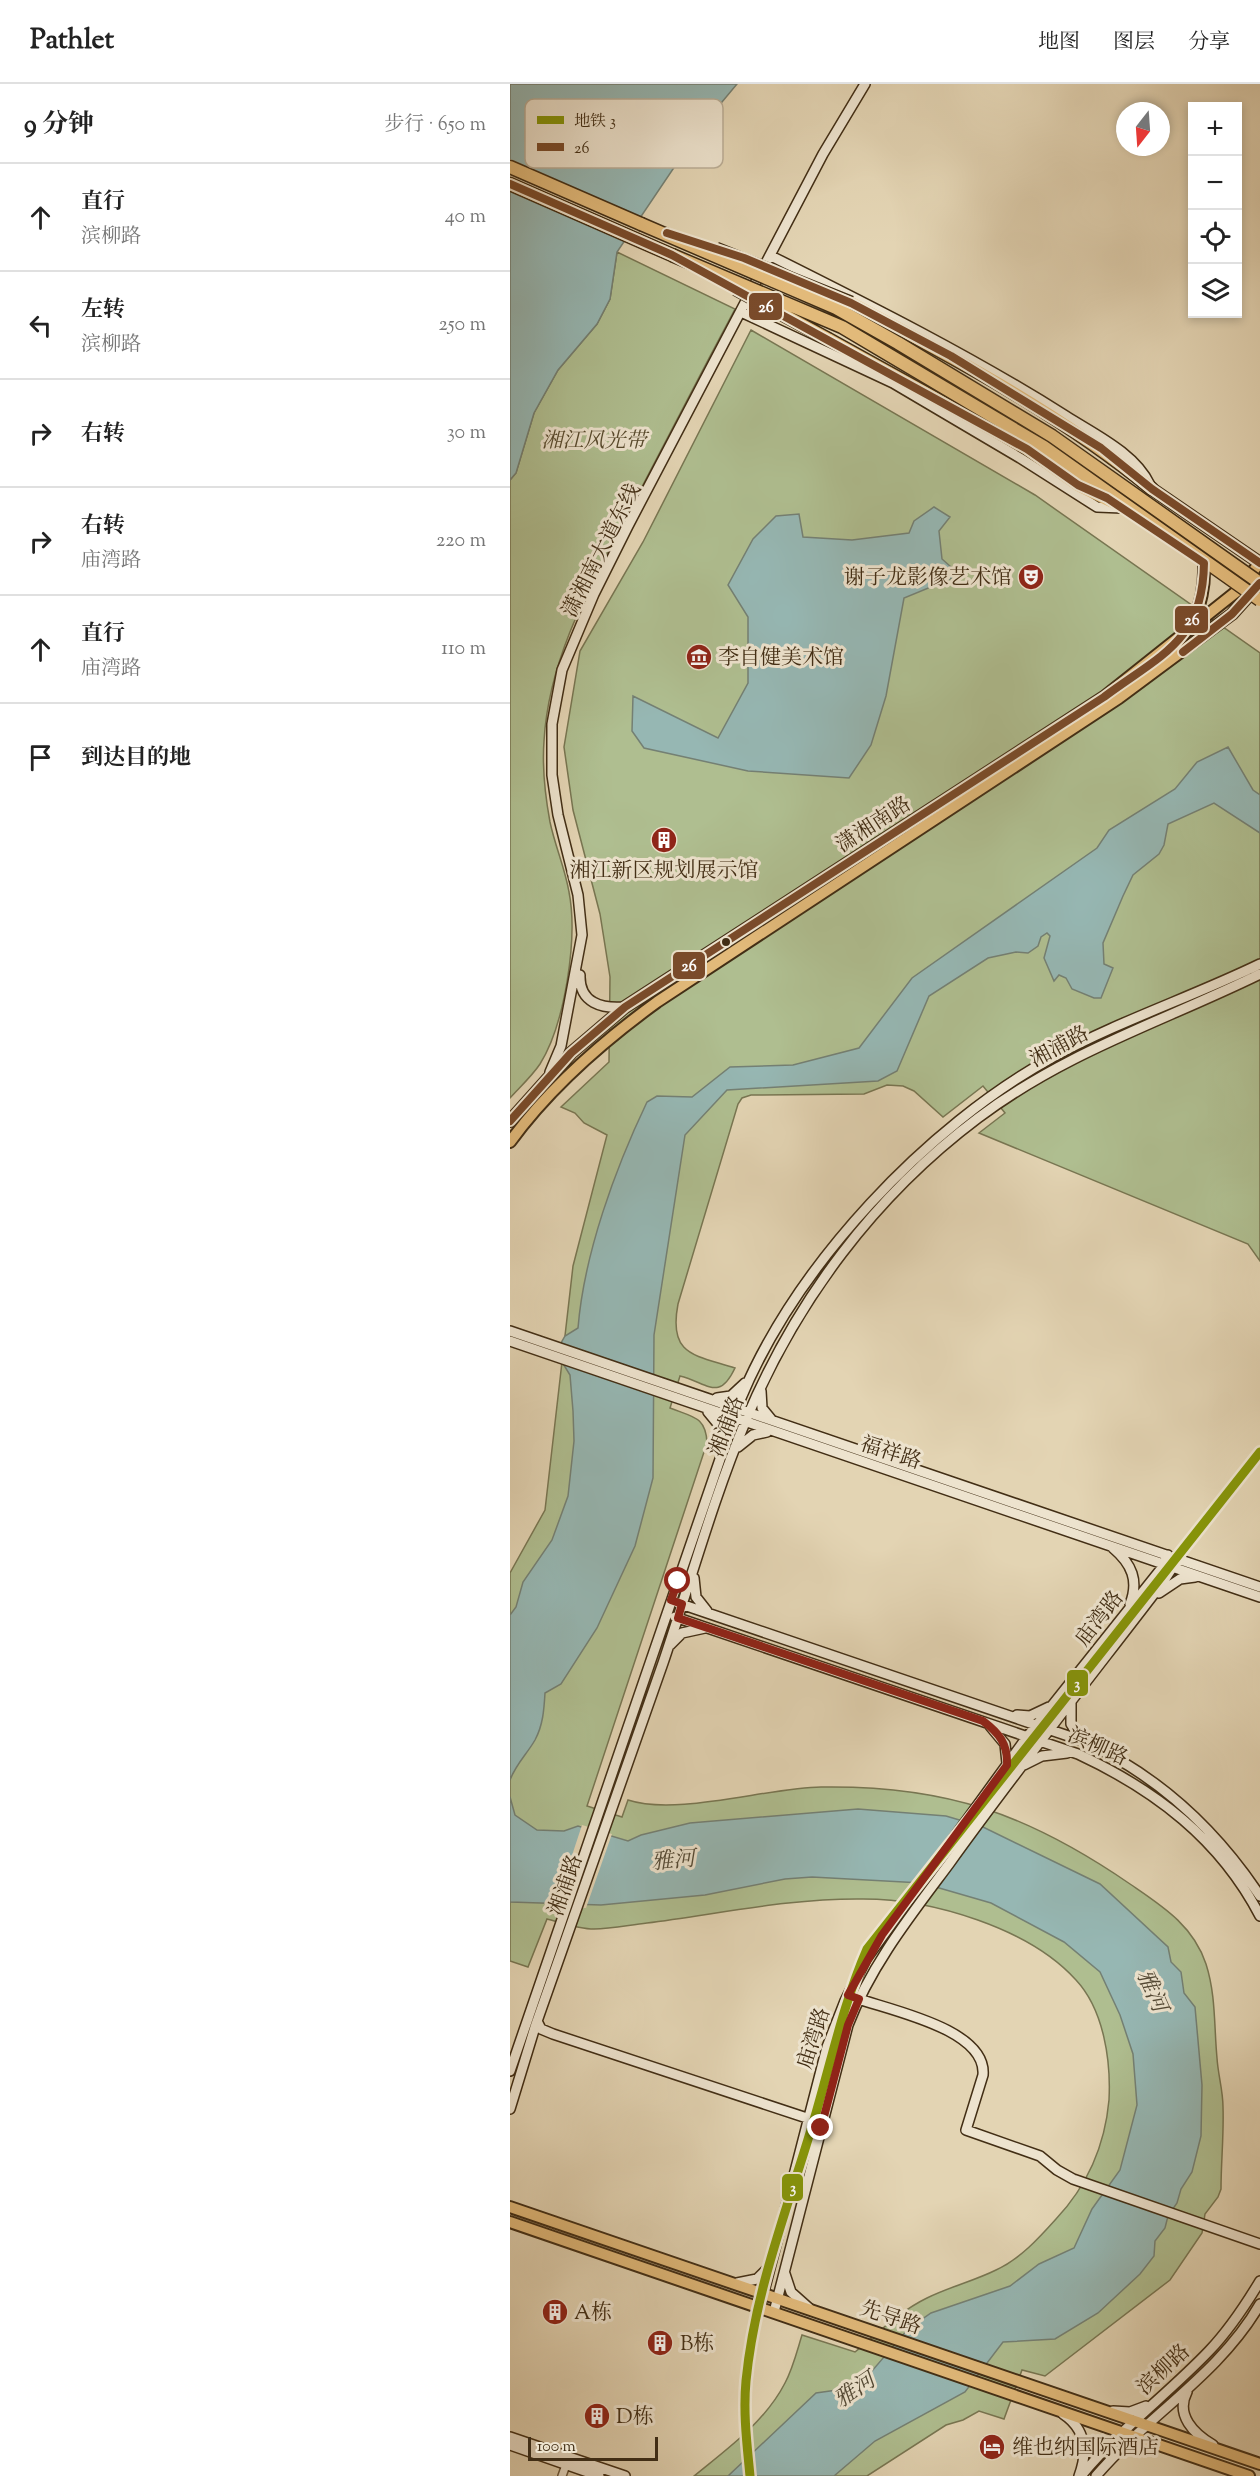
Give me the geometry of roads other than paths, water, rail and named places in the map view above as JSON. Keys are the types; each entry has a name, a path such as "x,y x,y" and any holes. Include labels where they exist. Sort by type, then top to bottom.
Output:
{"highway":[{"path":"510,167 836,308 1052,436 1260,583"},
{"path":"510,184 842,327 1044,447 1257,598"},
{"path":"641,224 744,258 852,303 951,356 1101,448 1152,489"},
{"path":"672,255 1027,449 1078,485 1122,508"}],"main road":[{"name":"潇湘南大道东线","path":"544,1082 561,1046 577,973 582,924 554,797 552,775 552,724 556,689 568,651 594,594 772,256 823,154 867,84"},
{"path":"772,256 939,340 1037,398 1124,455 1147,479 1152,489 1260,563"},
{"name":"潇湘南大道东线","path":"625,1007 598,1006 585,997 580,987 585,924 556,785 554,746 559,700 570,657 596,596 742,313"},
{"path":"742,313 893,383 1020,458 1096,507 1122,508 1257,598"},
{"path":"1190,629 1200,607 1204,586 1204,563"},
{"name":"潇湘南路","path":"510,1121 571,1053 625,1007 1104,697 1241,588 1260,563"},
{"name":"潇湘南路","path":"510,1142 561,1083 617,1031 657,1002 1119,698 1257,598 1260,583"},
{"name":"湘浦路","path":"510,2109 564,1930 671,1600 738,1408 752,1373 783,1319 841,1237 910,1164 956,1123 1001,1089 1053,1057 1099,1034 1260,964"},
{"name":"湘浦路","path":"605,1808 666,1652 745,1423 802,1312 847,1245 921,1166 956,1136 1016,1091 1085,1051 1260,974"},
{"name":"福祥路","path":"510,1331 553,1350 745,1423 1109,1545 1260,1587"},
{"name":"福祥路","path":"510,1341 553,1350 678,1386 1171,1561 1205,1579 1260,1597"},
{"path":"704,1396 724,1399 731,1396 752,1373"},
{"path":"762,1386 762,1408 778,1423"},
{"path":"696,1405 718,1422 724,1437 723,1450"},
{"path":"734,1454 740,1444 753,1435 766,1432 775,1433"},
{"path":"1109,1545 1130,1564 1134,1575 1133,1597 1124,1616"},
{"name":"庙湾路","path":"774,2312 848,2025 866,1984 891,1943 1017,1770 1150,1600 1171,1561"},
{"name":"庙湾路","path":"760,2307 827,2047 856,1978 882,1935 1027,1737 1171,1561"},
{"path":"695,1566 696,1597 714,1615"},
{"path":"1150,1600 1180,1579 1205,1579"},
{"name":"滨柳路","path":"671,1600 1037,1725 1088,1744 1137,1768 1164,1788 1215,1837 1257,1888 1260,1896"},
{"name":"滨柳路","path":"667,1614 1040,1741 1082,1756 1118,1773 1181,1815 1223,1860 1260,1916"},
{"path":"666,1652 682,1634 695,1629 709,1628"},
{"path":"1002,1713 1030,1716 1040,1713 1061,1695"},
{"path":"1074,1698 1070,1707 1071,1724 1079,1738 1088,1744"},
{"path":"983,1721 992,1727 1005,1743 1007,1765"},
{"path":"1017,1770 1042,1756 1066,1753 1082,1756"},
{"name":"湘浦路","path":"510,2071 564,1930"},
{"path":"848,1993 957,2034 974,2049 983,2069 966,2130 1036,2154 1074,2174 1260,2242"},
{"path":"537,2021 541,2029 553,2034 822,2126"},
{"path":"532,2040 548,2038 807,2121"},
{"name":"先导路","path":"510,2205 526,2213 1260,2464"},
{"name":"先导路","path":"510,2222 1249,2476"},
{"path":"730,2282 750,2282 761,2276 770,2266"},
{"path":"785,2271 791,2292 811,2310"},
{"name":"滨柳路","path":"1080,2476 1122,2432 1210,2350 1232,2325 1260,2281"},
{"name":"滨柳路","path":"1096,2476 1112,2457 1222,2355 1260,2304"},
{"path":"1191,2385 1182,2401 1184,2417 1197,2434 1223,2451"},
{"path":"1095,2407 1130,2412 1156,2400"},
{"path":"1056,2409 1067,2416 1082,2435 1085,2445 1080,2476"},
{"path":"510,2437 625,2476"},
{"path":"510,2445 599,2476"},
{"path":"1112,2457 1136,2445 1167,2448"}],"street":[{"path":"562,2476 566,2465"}],"water":[{"path":"510,84 737,84 723,101 525,99 525,168 674,168 617,252 610,299 597,324 558,370 534,413 516,473 510,480"},
{"path":"934,507 950,517 939,531 942,559 960,575 904,598 886,696 871,745 849,778 748,771 644,748 632,731 633,696 718,738 748,683 748,617 728,585 753,539 776,516 799,514 803,537 852,540 909,533 914,521"},
{"path":"1228,747 1253,790 1260,795 1260,833 1214,803 1168,824 1164,845 1159,854 1133,875 1103,943 1104,964 1113,968 1101,998 1094,998 1072,989 1066,978 1059,975 1054,981 1044,958 1050,936 1047,933 1041,937 1038,946 1028,953 1016,952 988,958 929,996 897,1071 878,1081 727,1090 685,1135 654,1335 653,1478 635,1546 597,1628 561,1684 545,1693 543,1717 538,1734 510,1780 510,1615 516,1607 523,1582 552,1540 568,1496 574,1441 573,1411 570,1375 562,1362 561,1343 565,1336 578,1328 587,1271 603,1212 647,1102 657,1096 692,1097 730,1067 793,1065 859,1048 912,978 1097,848 1109,830 1175,789 1197,762"},
{"name":"雅河","path":"510,1797 515,1815 537,1830 564,1831 578,1826 628,1841 641,1835 690,1823 858,1809 946,1816 983,1827 1100,1884 1168,1947 1171,1962 1181,1972 1184,1993 1195,2007 1202,2085 1201,2136 1192,2172 1181,2189 1165,2228 1155,2241 1154,2256 1140,2274 1098,2313 1055,2339 1003,2342 965,2392 875,2441 834,2476 728,2476 816,2393 837,2390 872,2371 908,2329 931,2313 1010,2286 1039,2264 1074,2248 1092,2209 1120,2170 1137,2105 1133,2054 1120,2015 1100,1972 1064,1942 991,1903 922,1883 812,1877 785,1879 705,1895 601,1905 510,1902"}],"metro line":[{"name":"3","path":"750,2476 745,2393 757,2312 845,2010 867,1949 1260,1452"}],"place":[{"name":"谢子龙影像艺术馆","path":"1031,577"},
{"name":"李自健美术馆","path":"699,657"},
{"name":"湘江新区规划展示馆","path":"664,840"},
{"name":"A栋","path":"555,2312"},
{"name":"B栋","path":"660,2343"},
{"name":"D栋","path":"597,2416"},
{"name":"维也纳国际酒店","path":"992,2447"}],"park label":[{"name":"湘江风光带","path":"594,440"}]}
